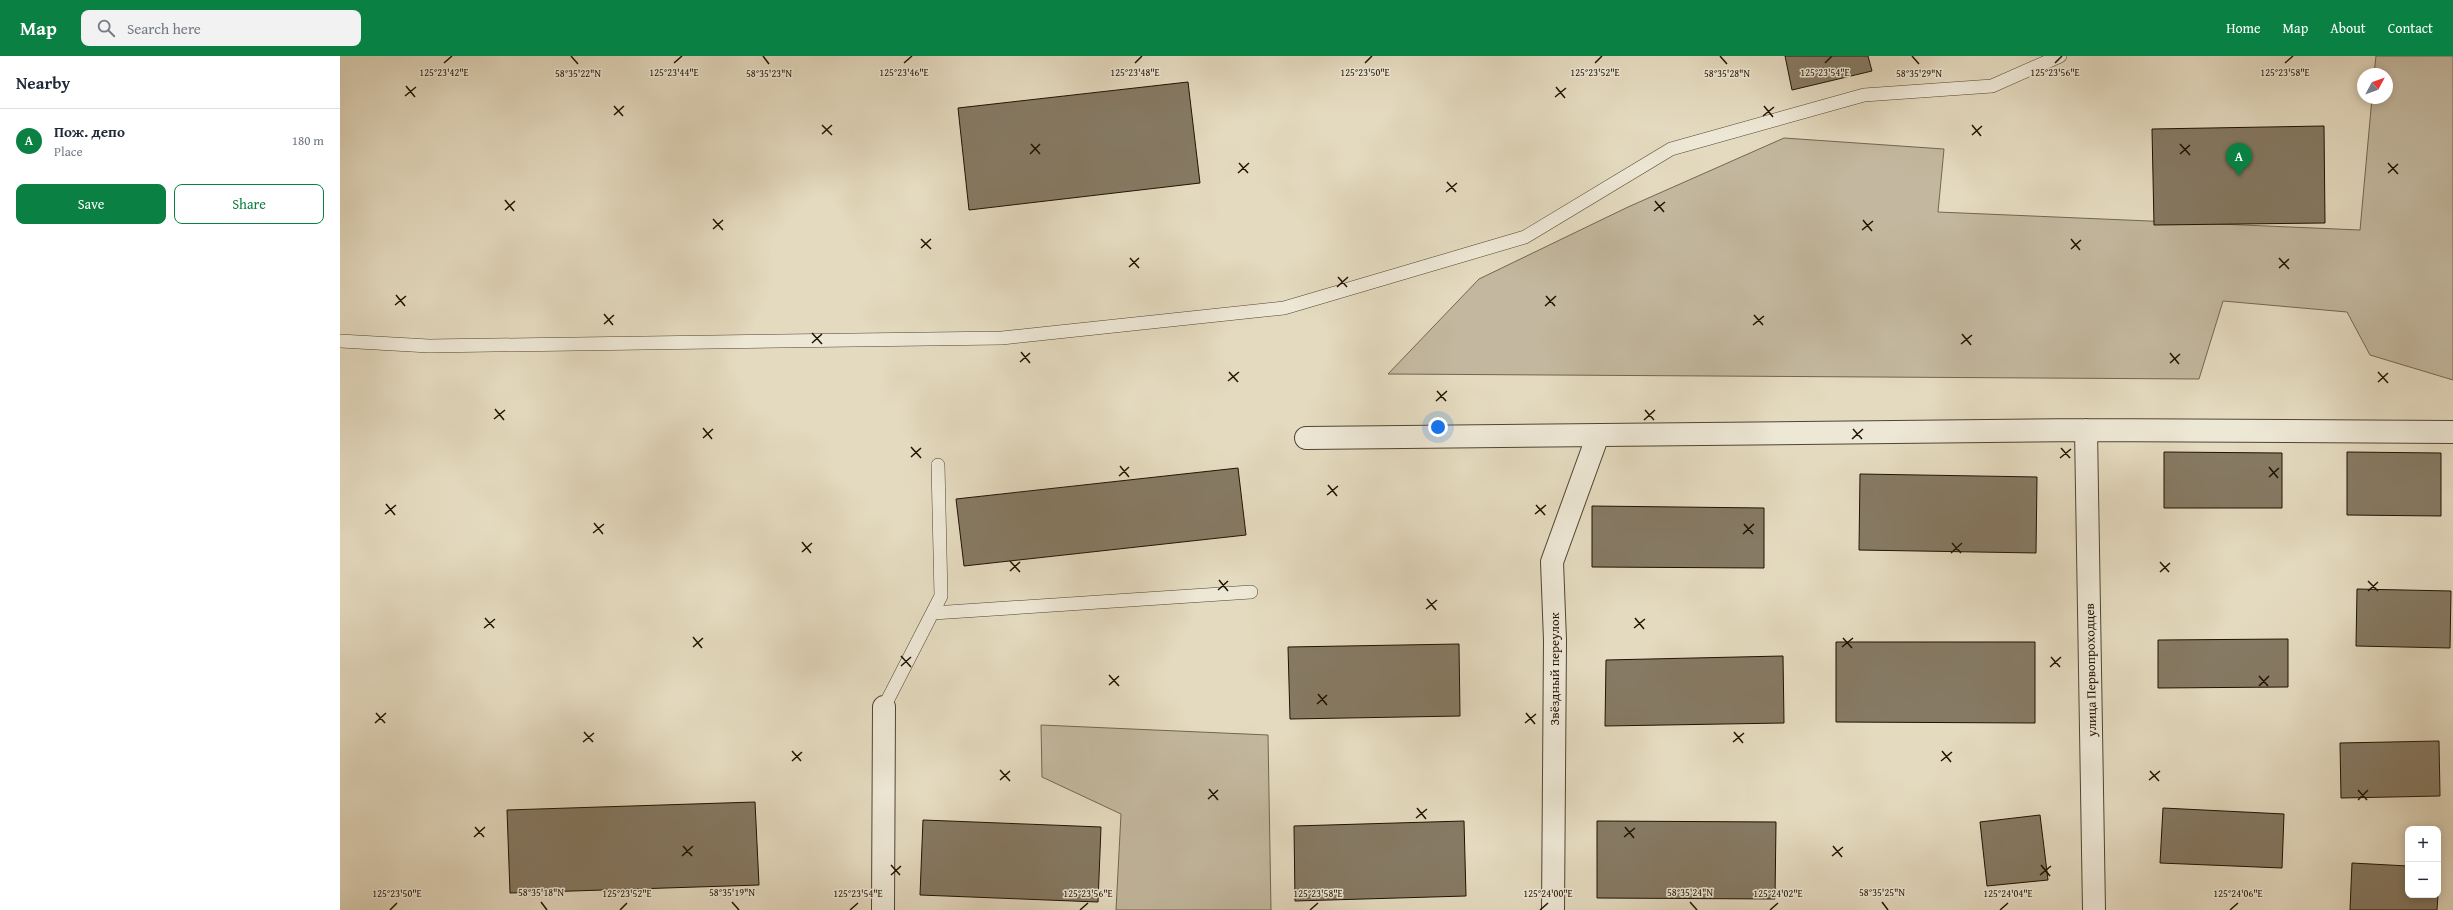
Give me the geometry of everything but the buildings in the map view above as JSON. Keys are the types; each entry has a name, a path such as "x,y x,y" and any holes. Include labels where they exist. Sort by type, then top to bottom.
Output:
{"street":[{"path":"1306,438 2086,430 2453,432"},
{"name":"улица Первопроходцев","path":"2086,430 2094,910"},
{"name":"Звёздный переулок","path":"1553,910 1555,640 1552,562 1598,435"},
{"path":"883,910 884,707"}],"lane":[{"path":"340,341 429,346 1002,338 1284,308 1525,237 1671,149 1864,95 1992,86 2060,56"},
{"path":"884,707 941,596 938,465"},
{"path":"932,613 1251,592"}],"shaded area":[{"path":"2376,56 2453,56 2453,380 2370,355 2347,312 2223,301 2199,379 1388,374 1479,279 1628,207 1784,138 1944,149 1938,212 2360,230 2371,104 2393,104 2393,68 2375,68"},
{"path":"1041,725 1268,735 1271,910 1116,910 1121,814 1042,777"}],"place":[{"name":"Пож. депо","path":"2239,176"}]}
